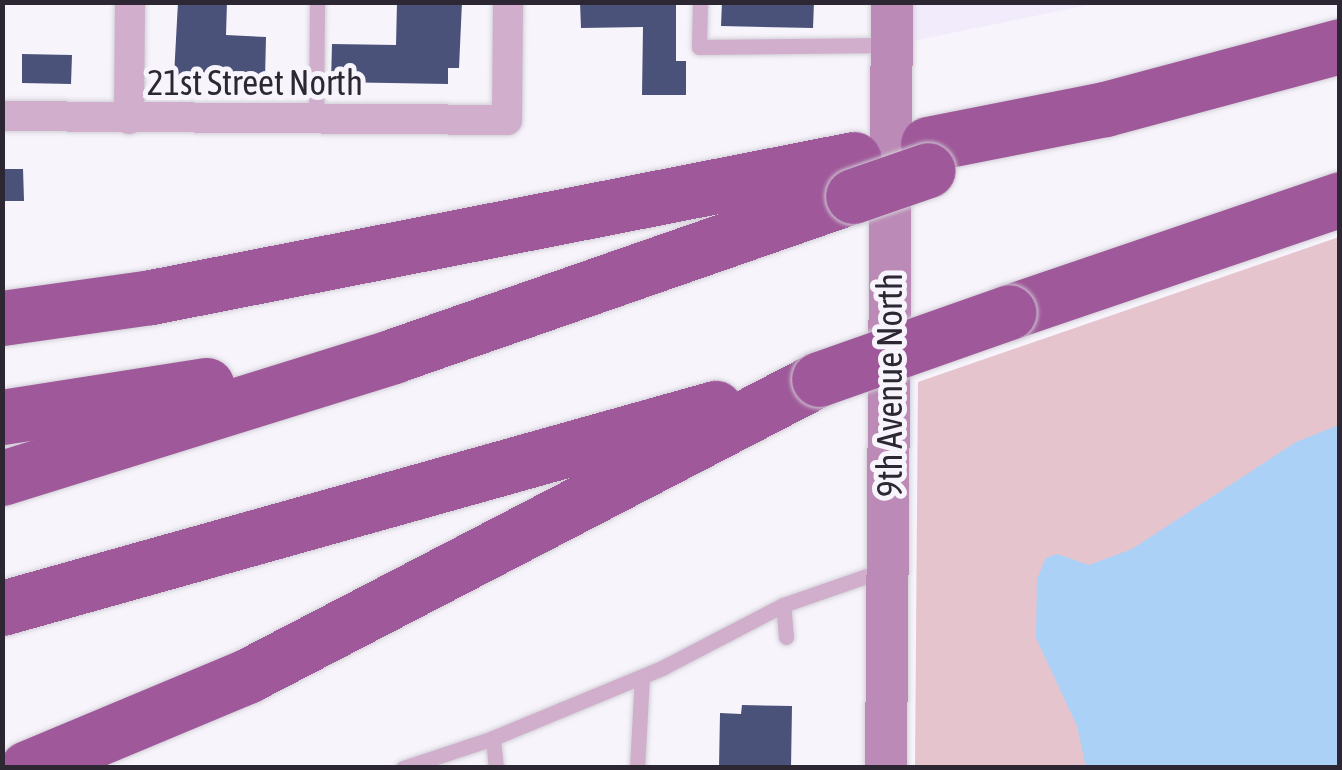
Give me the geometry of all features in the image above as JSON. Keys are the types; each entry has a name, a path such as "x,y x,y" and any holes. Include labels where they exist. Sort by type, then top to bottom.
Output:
{"highway":[{"path":"2,318 150,298 854,177 1340,46"},
{"path":"2,478 393,356 854,177"},
{"path":"2,608 819,379 1340,199"},
{"path":"2,417 393,356"},
{"path":"27,768 247,676 819,379"}],"street":[{"path":"128,119 130,2"},
{"name":"21st Street North","path":"2,116 506,120 508,2"},
{"name":"9th Avenue North","path":"886,768 892,2"}],"lane":[{"path":"316,120 317,2"},
{"path":"700,2 699,47 892,45"},
{"path":"403,768 493,738 642,677 783,605 888,569"},
{"path":"783,605 786,637"},
{"path":"637,768 642,677"},
{"path":"493,738 496,768"}],"shaded area":[{"path":"907,3 1099,3 907,42"},
{"path":"1339,237 1339,767 915,768 918,382"}],"water":[{"path":"1339,425 1339,767 1086,767 1077,726 1036,638 1037,579 1046,558 1057,554 1089,565 1132,549 1296,442"}],"building":[{"path":"178,2 227,2 226,35 266,37 265,79 174,76"},
{"path":"397,2 462,2 459,68 448,68 448,84 331,82 332,44 396,45"},
{"path":"580,2 676,2 676,61 686,61 686,95 642,95 643,27 581,28"},
{"path":"722,2 814,2 813,28 721,26"},
{"path":"22,54 72,55 71,84 22,83"},
{"path":"2,169 23,169 24,201 2,201"},
{"path":"742,705 792,706 791,768 719,768 720,713 741,714"}]}
